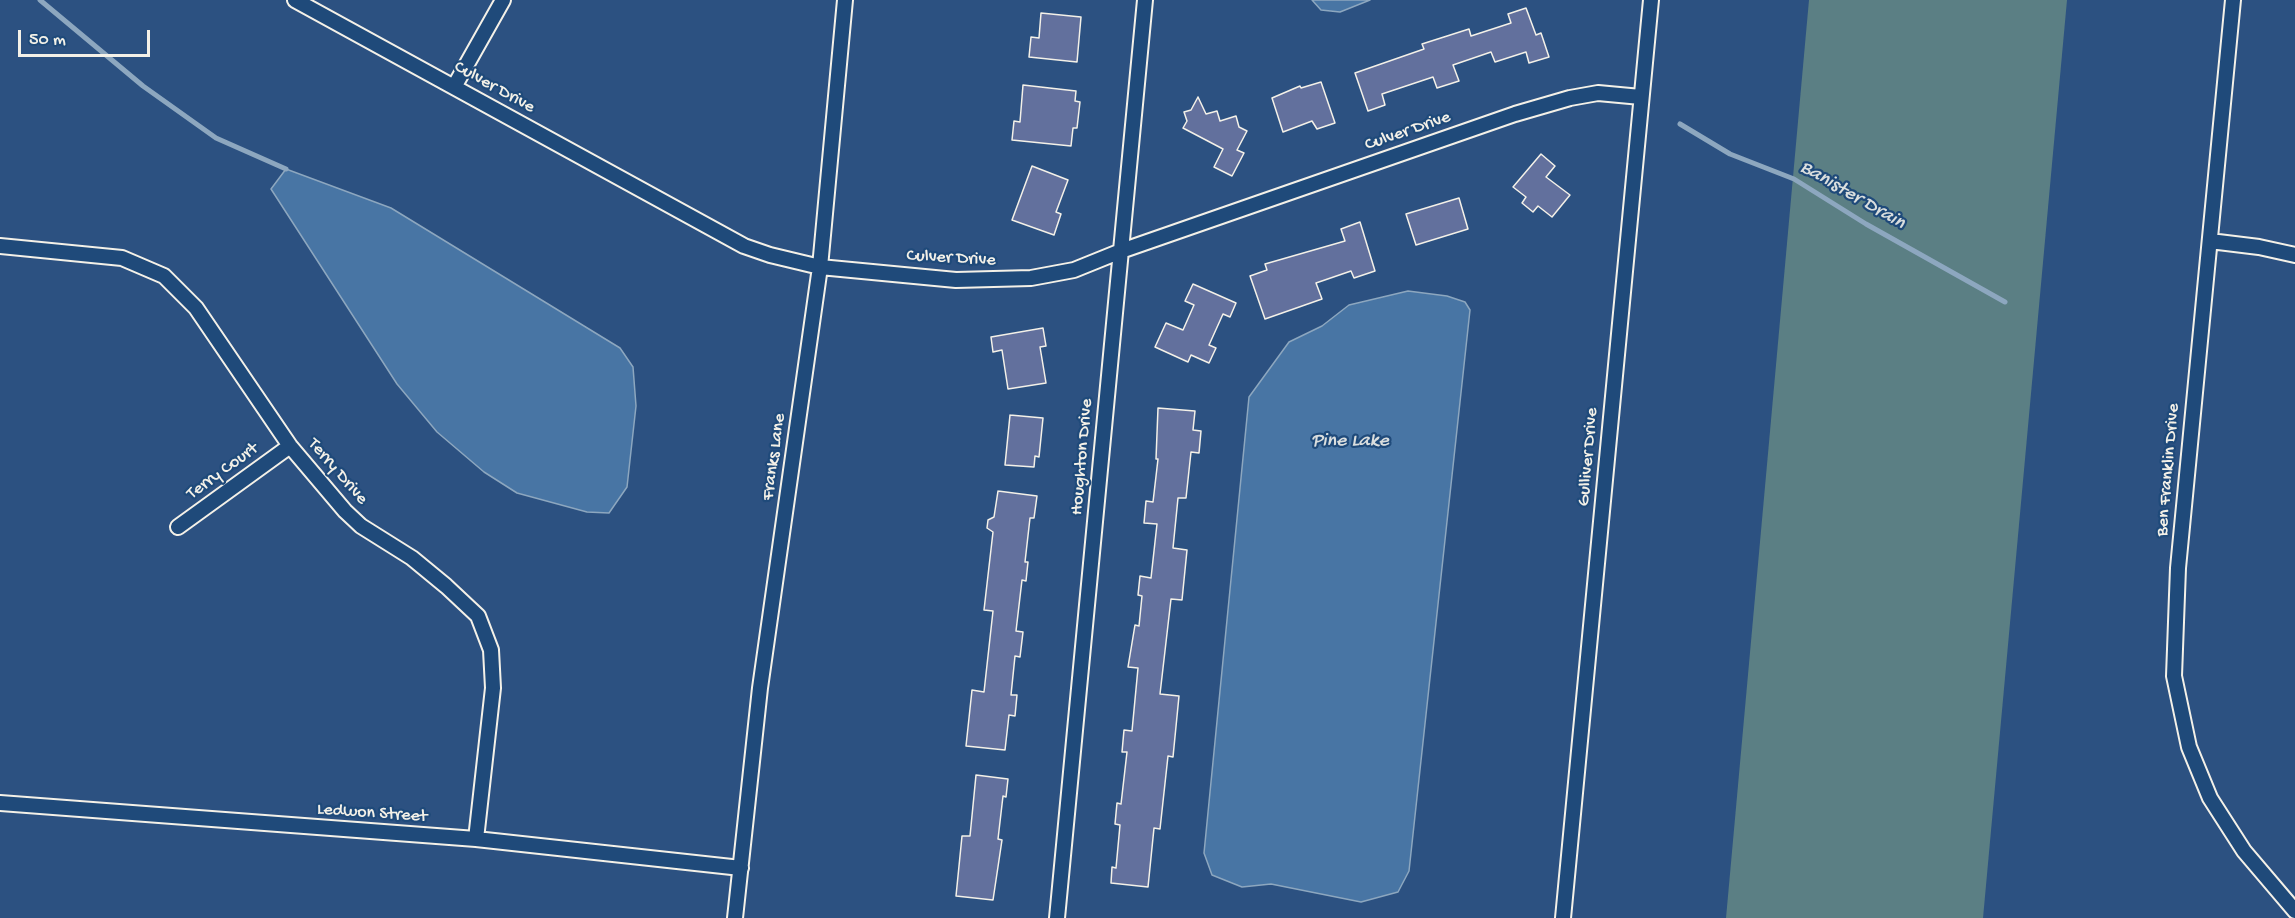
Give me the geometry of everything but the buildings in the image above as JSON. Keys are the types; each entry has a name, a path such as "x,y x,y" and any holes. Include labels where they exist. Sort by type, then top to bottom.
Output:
{"street":[{"name":"Culver Drive","path":"295,0 744,246 820,267 956,280 1021,279 1074,270 1121,251 1515,114 1570,98 1598,93 1641,98"},
{"path":"454,87 502,0"},
{"name":"Franks Lane","path":"735,918 760,688 820,267 845,0"},
{"name":"Houghton Drive","path":"1057,918 1145,0"},
{"name":"Gulliver Drive","path":"1563,918 1651,0"},
{"name":"Ben Franklin Drive","path":"2233,0 2178,568 2174,676 2189,747 2210,798 2244,851 2295,911"},
{"path":"2210,241 2259,247 2295,255"},
{"name":"Terry Drive","path":"0,246 122,258 164,276 196,308 290,446 325,489 361,526 412,558 478,616 489,638 493,664 493,688 476,839"},
{"name":"Terry Court","path":"178,527 290,446"},
{"name":"Ledwon Street","path":"0,803 476,839 741,868"}],"green space":[{"path":"1809,0 2067,0 1983,918 1726,918"}],"water":[{"path":"1312,0 1370,0 1340,12 1321,10"},
{"path":"286,169 391,208 620,348 633,367 636,406 627,487 609,513 587,512 517,493 484,472 437,432 397,384 271,189"},
{"name":"Pine Lake","path":"1408,291 1447,296 1465,302 1470,310 1409,871 1398,892 1361,902 1271,884 1242,887 1212,875 1204,853 1249,397 1289,342 1322,326 1349,305"}],"waterway":[{"path":"40,0 143,86 216,138 286,169"},
{"name":"Banister Drain","path":"1680,124 1730,154 1794,179 1866,224 2005,302"}]}
